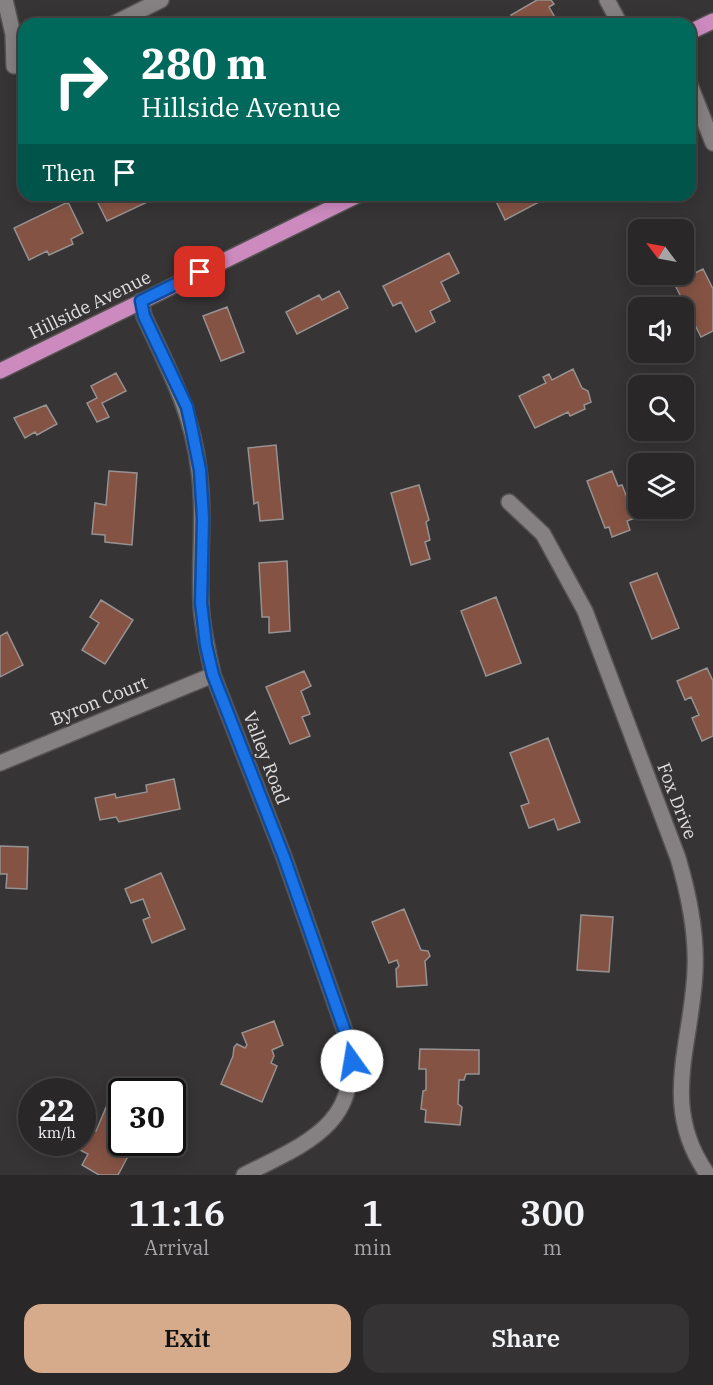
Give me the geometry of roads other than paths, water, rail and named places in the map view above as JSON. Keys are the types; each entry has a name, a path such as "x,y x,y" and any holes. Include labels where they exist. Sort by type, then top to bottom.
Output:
{"main road":[{"path":"696,29 713,21"},
{"name":"Hillside Avenue","path":"0,371 346,201"}],"street":[{"path":"5,0 13,34 13,66"},
{"path":"125,18 161,0"},
{"path":"607,0 617,18"},
{"path":"696,100 713,143"},
{"name":"Valley Road","path":"141,301 144,316 187,407 200,470 203,518 201,603 206,645 213,675 284,857 348,1040 352,1061 351,1081 346,1100 324,1131 307,1143 244,1175"},
{"name":"Fox Drive","path":"509,502 543,534 585,611 681,867 693,922 696,969 692,1007 682,1059 680,1094 683,1123 689,1144 708,1175"},
{"name":"Byron Court","path":"0,763 213,675"}]}
